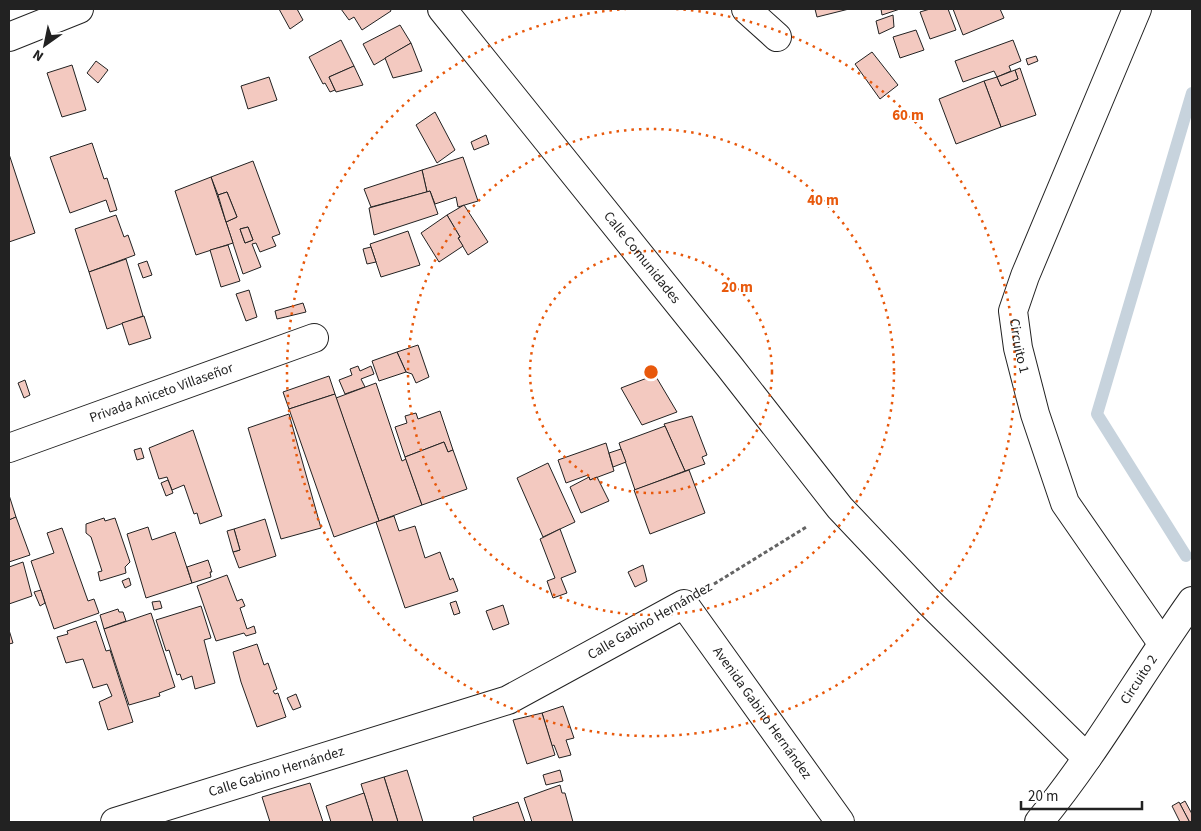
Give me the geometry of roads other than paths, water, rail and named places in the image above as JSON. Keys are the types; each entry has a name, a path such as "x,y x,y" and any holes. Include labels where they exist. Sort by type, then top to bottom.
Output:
{"street":[{"path":"9,37 79,9"},
{"name":"Calle Comunidades","path":"442,9 729,366 840,508 928,601 1087,758"},
{"path":"746,9 777,37"},
{"name":"Circuito 1","path":"1137,9 1025,276 1013,311 1018,348 1035,414 1065,502 1162,643"},
{"name":"Privada Aniceto Villaseñor","path":"9,448 314,338"},
{"name":"Circuito 2","path":"1039,822 1087,758 1162,643 1192,601"},
{"name":"Calle Gabino Hernández","path":"115,822 508,700 684,604"},
{"name":"Avenida Gabino Hernández","path":"684,604 840,822"}],"waterway":[{"path":"1186,556 1097,414 1192,93"}]}
